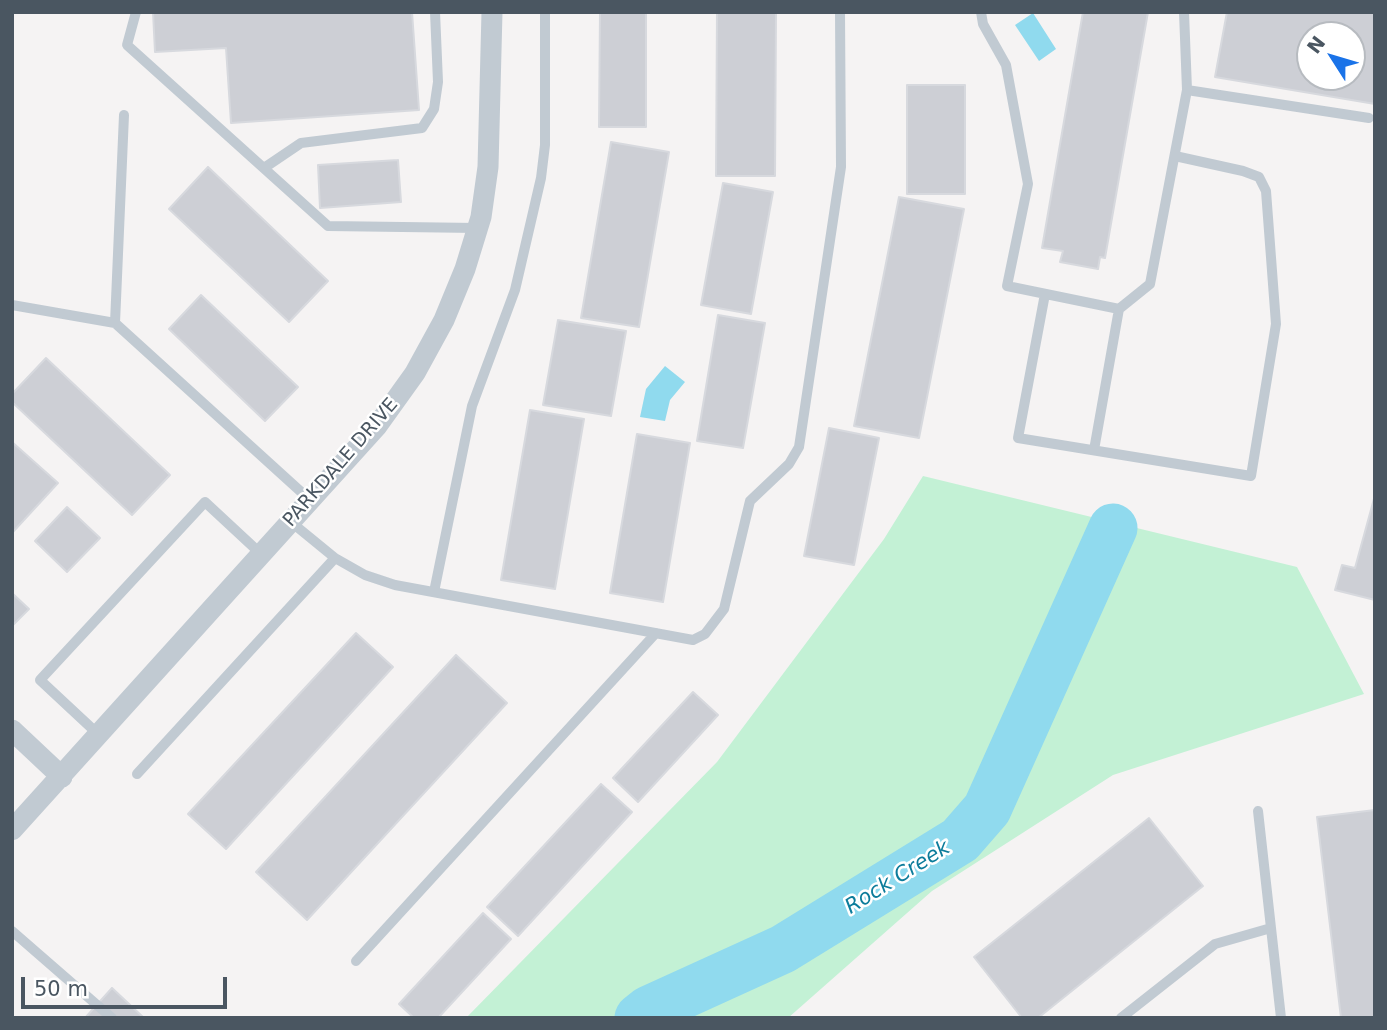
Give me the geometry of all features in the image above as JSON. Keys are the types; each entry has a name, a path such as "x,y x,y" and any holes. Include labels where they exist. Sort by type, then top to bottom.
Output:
{"street":[{"name":"PARKDALE DRIVE","path":"12,830 377,426 415,373 444,320 465,269 477,228 488,167 492,12"},
{"path":"12,730 62,777"}],"lane":[{"path":"136,12 127,46 328,226 477,228"},
{"path":"264,168 301,143 422,128 434,109 438,82 435,12"},
{"path":"434,593 472,406 515,290 541,178 545,145 545,12"},
{"path":"291,522 335,558 375,579 434,593 693,640 705,634 724,610 750,501 789,464 799,447 841,167 840,12"},
{"path":"981,12 982,24 1006,65 1028,184 1007,286 1119,309"},
{"path":"1094,450 1119,309 1150,284 1187,90 1184,12"},
{"path":"1187,90 1369,118"},
{"path":"115,323 124,115"},
{"path":"1045,294 1018,438 1251,476 1276,324 1266,191 1259,177 1175,156"},
{"path":"12,305 115,323 310,500"},
{"path":"99,735 40,680 205,502 261,555"},
{"path":"137,774 335,558"},
{"path":"356,961 656,633"},
{"path":"1258,811 1281,1018"},
{"path":"1121,1018 1215,944 1270,929"},
{"path":"12,932 112,1018"}],"green space":[{"path":"923,476 1297,567 1364,694 1113,775 932,891 788,1018 466,1018 717,762 884,539"}],"water":[{"path":"1033,13 1056,49 1039,61 1015,25"},
{"path":"665,366 685,382 670,400 665,421 640,417 646,389"}],"building":[{"path":"153,12 412,12 419,110 231,123 226,48 155,52"},
{"path":"600,12 646,12 646,127 599,127"},
{"path":"717,12 776,12 775,176 716,176"},
{"path":"1083,12 1148,12 1105,258 1100,257 1098,269 1060,262 1063,251 1042,248"},
{"path":"1227,12 1375,12 1375,104 1298,91 1366,91 1366,21 1296,21 1296,91 1215,77"},
{"path":"907,85 965,85 965,194 907,194"},
{"path":"611,142 669,152 639,327 581,318"},
{"path":"398,160 401,202 320,208 318,165"},
{"path":"208,167 328,281 289,322 169,209"},
{"path":"723,183 773,192 751,314 701,305"},
{"path":"899,197 964,209 919,438 854,426"},
{"path":"201,295 298,387 265,421 169,329"},
{"path":"718,315 765,323 743,448 697,441"},
{"path":"558,320 626,331 611,416 543,405"},
{"path":"46,358 170,475 132,515 12,402 12,394"},
{"path":"530,410 584,419 555,589 501,580"},
{"path":"829,428 879,438 854,565 804,556"},
{"path":"637,434 690,443 663,602 610,593"},
{"path":"12,442 58,483 12,533"},
{"path":"1375,495 1375,600 1335,590 1342,565 1355,568"},
{"path":"67,507 100,538 67,572 35,541"},
{"path":"12,593 29,609 12,626"},
{"path":"356,633 393,667 226,849 188,814"},
{"path":"456,655 507,703 307,920 256,872"},
{"path":"693,692 718,715 638,802 613,778"},
{"path":"601,784 632,812 518,936 487,907"},
{"path":"1375,810 1375,1018 1341,1018 1317,817"},
{"path":"1149,818 1203,886 1038,1018 1022,1018 974,957"},
{"path":"483,913 511,939 438,1018 414,1018 399,1004"},
{"path":"112,988 144,1018 85,1018"}],"waterway":[{"name":"Rock Creek","path":"639,1018 649,1010 783,949 960,840 987,809 1113,528"}]}
